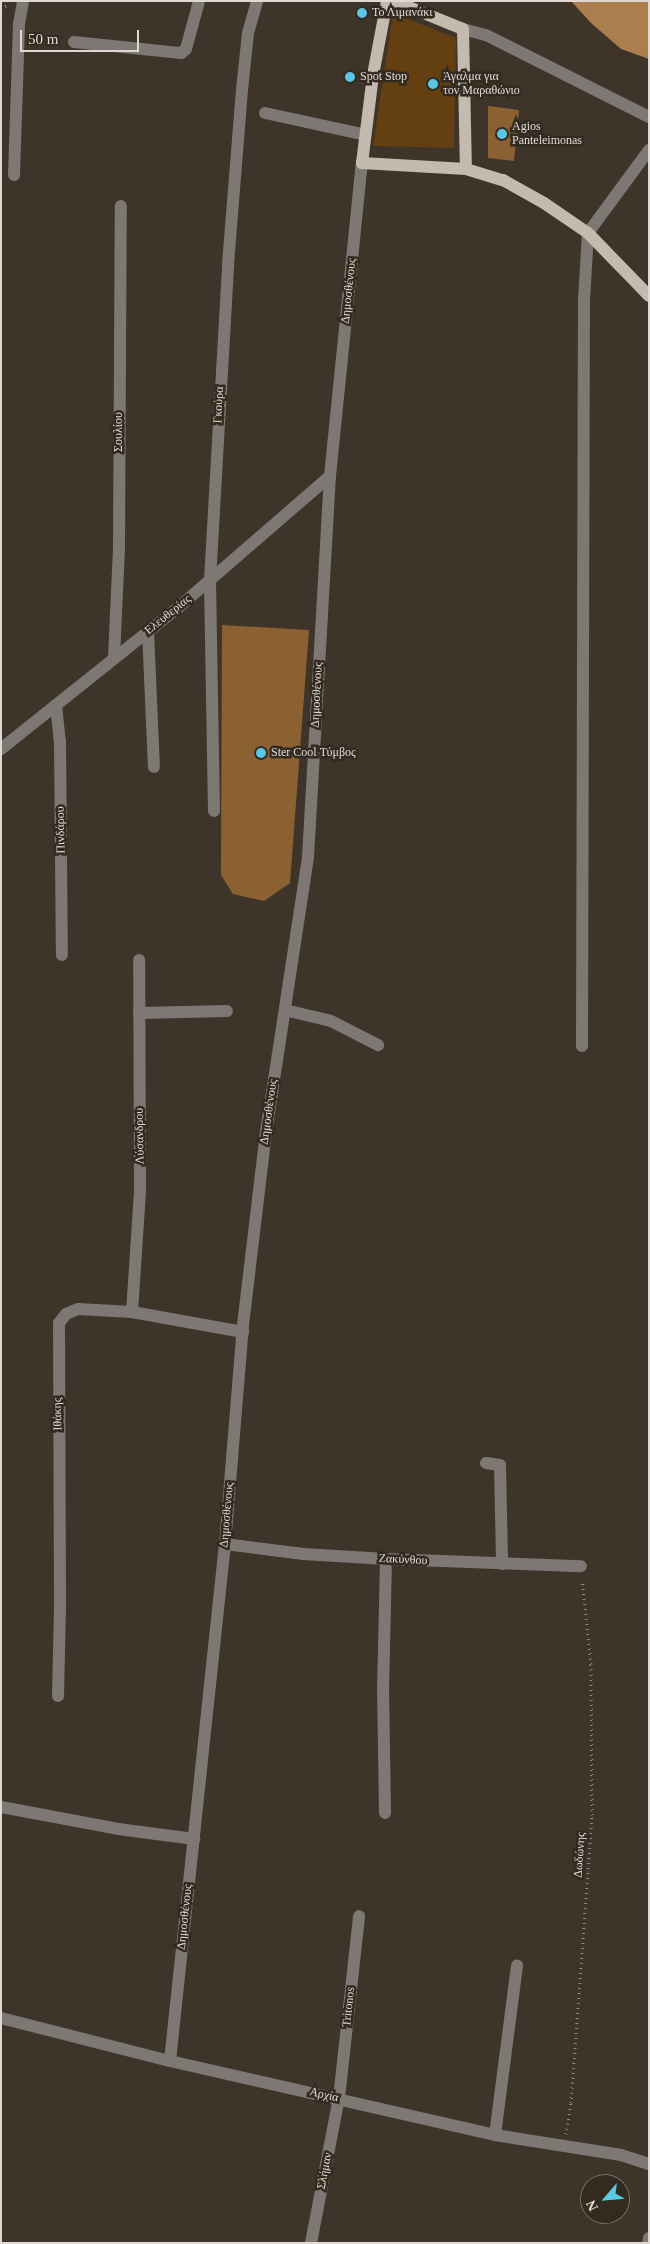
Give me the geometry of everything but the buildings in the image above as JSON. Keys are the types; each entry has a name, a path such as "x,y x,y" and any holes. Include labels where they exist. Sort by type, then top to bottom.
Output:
{"main road":[{"path":"387,1 373,75 362,163 466,169 503,180 544,203 588,233 649,296"},
{"path":"394,1 463,29 466,169"}],"street":[{"path":"14,176 19,24 24,1"},
{"path":"74,42 182,53 186,49 199,1"},
{"name":"Γκούρα","path":"214,812 210,580 228,264 248,33 257,1"},
{"path":"463,29 486,35 649,117"},
{"path":"266,113 366,135"},
{"path":"582,1046 584,300 588,233 649,150"},
{"name":"Δημοσθένους","path":"170,2061 225,1544 243,1332 266,1132 308,857 330,476 362,163"},
{"name":"Σουλίου","path":"114,658 119,546 121,206"},
{"name":"Ελευθερίας","path":"1,749 210,580 330,476"},
{"path":"148,631 154,767"},
{"name":"Πινδάρου","path":"56,705 60,741 62,955"},
{"name":"Λύσανδρου","path":"132,1312 140,1190 139,960"},
{"path":"285,1010 330,1021 378,1045"},
{"path":"139,1013 227,1011"},
{"name":"Ιθάκης","path":"58,1696 60,1605 59,1323 66,1314 78,1309 132,1312 243,1332"},
{"path":"486,1463 500,1465 502,1564"},
{"name":"Ζακύνθου","path":"225,1544 302,1554 581,1566"},
{"path":"385,1813 383,1692 386,1559"},
{"path":"1,1808 99,1826 194,1838"},
{"name":"Tritonos","path":"339,2098 359,1916"},
{"path":"495,2135 518,1965"},
{"name":"Αρχία","path":"1,2018 170,2061 495,2135 564,2144 621,2155 649,2164"},
{"name":"Σλήμαν","path":"311,2243 339,2098"},
{"path":"648,2243 649,2238"}],"path":[{"name":"Δωδώνης","path":"564,2144 571,2103 592,1815 591,1664 581,1566"}],"shaded area":[{"path":"571,1 649,1 649,59 621,49 591,23"},
{"path":"393,13 456,38 454,148 373,146"}],"place":[{"name":"Το Λιμανάκι","path":"362,13"},
{"name":"Spot Stop","path":"350,77"},
{"name":"Άγαλμα για τον Μαραθώνιο","path":"433,84"},
{"name":"Agios Panteleimonas","path":"502,134"},
{"name":"Ster Cool Τύμβος","path":"261,753"}]}
